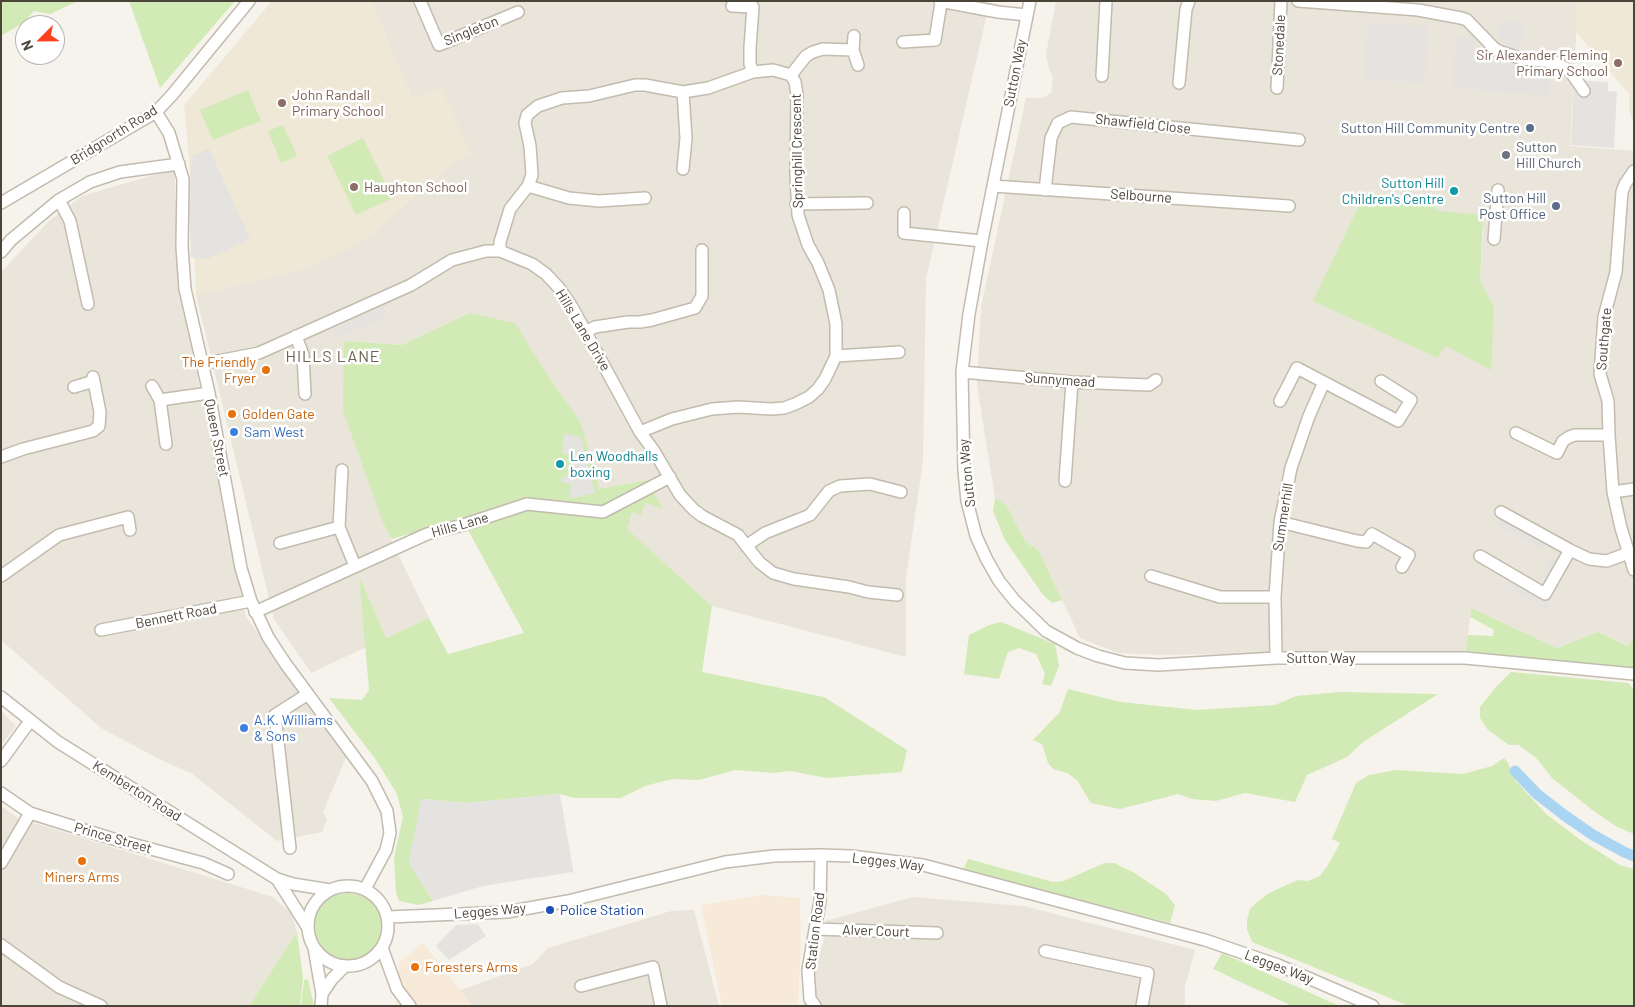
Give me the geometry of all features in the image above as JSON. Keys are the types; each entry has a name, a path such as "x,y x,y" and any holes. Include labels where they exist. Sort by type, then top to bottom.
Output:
{"street":[{"name":"Bridgnorth Road","path":"1,203 156,112 249,1"},
{"name":"Singleton","path":"420,1 439,45 518,12"},
{"name":"Sutton Way","path":"1030,1 982,241 969,314 962,372 964,471 967,501 976,536 999,581 1015,601 1046,631 1077,648 1125,663 1158,665 1276,658 1465,658 1634,674"},
{"path":"1102,76 1106,1"},
{"path":"1179,83 1186,9 1189,1"},
{"name":"Stonedale","path":"1276,88 1281,1"},
{"name":"Stonedale","path":"1298,1 1424,10 1461,18 1467,20 1500,52 1523,59 1555,62 1570,71 1584,91"},
{"path":"903,42 935,40 940,2 1027,14"},
{"path":"732,6 753,6 750,64 753,72"},
{"path":"854,36 853,50 858,65"},
{"path":"790,75 806,56 813,52 823,49 853,50"},
{"name":"Springhill Crescent","path":"500,251 500,242 510,209 528,186 532,175 525,123 527,116 538,106 562,98 589,96 635,85 683,92 708,88 753,72 773,70 790,75 795,82 797,94 796,204 804,237 829,290 836,324 836,356 818,389 809,397 795,404 784,408 771,409 738,407 712,409 678,417 640,432"},
{"path":"683,92 686,138 683,168"},
{"name":"Queen Street","path":"156,112 169,133 183,179 182,247 185,289 209,393 242,568 253,607 268,637 372,781 387,811 390,833 386,850 365,889"},
{"name":"Shawfield Close","path":"1045,190 1051,138 1058,123 1071,117 1298,140"},
{"path":"1,252 12,240 59,200 90,182 120,172 179,164"},
{"name":"Southgate","path":"1634,171 1622,192 1616,272 1604,317 1600,374 1608,401 1614,492 1628,553 1634,570"},
{"path":"528,186 569,198 599,202 645,198"},
{"name":"Selbourne","path":"993,186 1289,206"},
{"path":"1494,239 1498,190"},
{"path":"59,200 70,221 88,304"},
{"path":"796,204 867,203"},
{"path":"904,213 904,233 982,241"},
{"path":"585,332 596,327 652,320 695,308 702,296 702,250"},
{"name":"Hills Lane Drive","path":"202,364 259,353 411,285 452,260 486,251 500,251 519,258 546,274 559,288 572,307 640,432 680,495 690,506 702,516 738,535 766,568 780,576 849,587 868,592 896,595"},
{"path":"296,336 303,355 305,394"},
{"path":"836,356 899,352"},
{"path":"1280,401 1297,368 1398,421 1411,400 1380,381"},
{"name":"Sunnymead","path":"962,372 1072,382 1149,386 1156,380"},
{"path":"1,458 23,449 93,431 99,426 100,412 93,379 74,387"},
{"path":"1065,481 1072,382"},
{"name":"Summerhill","path":"1276,658 1275,598 1280,522 1291,468 1309,416 1324,382"},
{"path":"152,386 160,400 166,444"},
{"path":"160,400 209,393"},
{"path":"1516,433 1556,453 1563,441 1569,437 1609,436"},
{"path":"342,470 339,527 355,566"},
{"name":"Hills Lane","path":"253,607 355,566 427,534 463,525 527,504 603,512 670,477"},
{"path":"746,546 766,533 810,515 829,490 840,486 870,484 901,492"},
{"path":"1614,492 1634,489"},
{"path":"2,573 59,535 127,512 130,530"},
{"path":"1501,512 1570,550 1598,561 1607,561 1628,553"},
{"path":"1280,522 1357,541 1366,542 1372,534 1409,555 1402,567"},
{"path":"280,542 339,527"},
{"path":"1480,556 1545,594 1570,550"},
{"path":"1151,576 1220,597 1275,598"},
{"name":"Bennett Road","path":"102,630 253,607"},
{"path":"290,848 275,715 308,694"},
{"name":"Kemberton Road","path":"1,697 58,742 277,879 293,884 330,890"},
{"path":"1,761 30,721"},
{"name":"Prince Street","path":"1,793 30,813 110,838 203,863 228,874"},
{"path":"1,863 30,813"},
{"name":"Station Road","path":"815,1006 810,998 808,970 820,901 821,855"},
{"name":"Legges Way","path":"388,917 507,912 568,901 726,862 774,856 851,856 923,865 1186,935 1278,965 1373,1006"},
{"name":"Kemberton Road","path":"277,879 308,928"},
{"path":"314,948 323,958 335,964 345,966 356,966 372,959 382,948 388,932 388,917 384,907 376,896 365,889 352,885 330,890 319,898 313,906 309,914 308,928 314,948 322,1000"},
{"name":"Alver Court","path":"815,929 937,933"},
{"path":"1,945 5,950 59,988 101,1006"},
{"path":"382,948 397,989 410,1006"},
{"path":"1046,951 1148,973 1142,1006"},
{"path":"1063,968 1065,956"},
{"path":"322,1000 332,979 345,966"},
{"path":"581,986 653,967 661,1006"}],"shaded area":[{"path":"272,1 371,1 413,100 441,87 470,152 418,192 377,231 344,251 299,270 196,295 192,194 184,105"},
{"path":"371,1 990,1 926,279 923,461 906,578 906,657 712,606 626,529 632,512 645,503 662,508 647,480 599,489 581,437 580,421 548,376 469,313 402,345 344,341 383,523 429,618 386,638 359,578 366,647 311,673 274,619 196,295 299,270 344,251 377,231 418,192 446,171 413,101"},
{"path":"1056,1 1578,1 1570,146 1634,151 1634,638 1629,646 1598,632 1557,648 1471,608 1466,651 1159,655 1118,653 1080,638 1039,551 1025,541 1007,506 995,498 977,385 981,307 1026,98 1042,98 1051,93 1053,77 1046,54","holes":["1365,193 1435,198 1435,208 1483,231 1480,281 1494,306 1446,346 1438,357"]},
{"name":"Sir Alexander Fleming Primary School","path":"1577,1 1634,1 1634,124 1629,111 1629,94 1575,31"},
{"path":"1499,20 1524,22 1523,44 1515,44 1515,49 1504,48 1505,39 1498,38"},
{"path":"1367,24 1428,26 1425,83 1365,80"},
{"path":"1455,37 1474,37 1473,61 1551,67 1549,96 1453,88"},
{"path":"1574,80 1608,82 1608,91 1617,92 1614,148 1571,145"},
{"path":"209,148 250,239 208,259 191,258 189,200 192,156"},
{"path":"174,169 180,290 246,617 347,755 323,812 327,819 322,832 277,841 191,773 163,761 101,728 1,640 1,272 49,221 82,196"},
{"path":"384,306 386,317 337,338 334,328"},
{"path":"564,434 581,437 595,493 569,499 571,484 561,482 562,477 567,477 570,455 562,453"},
{"path":"1502,519 1547,542 1543,550 1498,526"},
{"path":"1551,558 1559,563 1550,581 1541,577"},
{"path":"1512,574 1549,598 1547,610 1505,587"},
{"path":"1,711 16,726 1,745"},
{"path":"560,794 574,875 572,872 483,886 433,901 409,863 421,799 466,803"},
{"path":"1,806 18,818 273,897 291,913 297,932 249,1006 1,1006"},
{"path":"762,895 800,898 801,943 798,1006 722,1006 701,905"},
{"path":"913,897 1024,906 1195,950 1185,987 1185,1006 803,1006 824,940 825,921"},
{"path":"694,910 719,1006 433,1006 455,992 533,964 548,948 671,911"},
{"path":"478,924 486,936 449,960 436,946 456,925"},
{"path":"423,943 473,1006 396,1006 399,962"}],"green space":[{"path":"1,1 78,1 50,14 34,11 30,15 15,15 15,28 1,36"},
{"path":"129,1 235,1 160,88"},
{"path":"248,90 261,121 213,140 200,110"},
{"path":"283,125 297,156 281,163 268,131"},
{"path":"363,138 393,198 356,215 327,156"},
{"path":"1365,193 1435,198 1435,208 1440,211 1483,215 1480,281 1494,306 1491,370 1446,346 1438,358 1313,301"},
{"path":"469,313 515,323 548,376 580,421 599,489 647,480 663,509 645,503 641,515 632,512 627,529 712,606 702,672 824,697 907,750 902,772 827,778 790,771 774,773 735,770 699,780 673,779 648,785 620,798 574,798 560,794 466,803 422,799 409,863 433,901 418,905 399,901 396,892 394,858 403,817 397,794 376,760 329,698 362,700 369,690 359,576 386,638 429,618 448,654 524,633 462,519 391,539 383,523 343,411 344,341 402,345"},
{"path":"995,498 1007,506 1025,541 1039,551 1062,600 1052,603 1043,595 1005,540 993,511"},
{"path":"1471,608 1557,648 1598,632 1628,646 1634,638 1634,667 1592,666 1466,651 1468,635 1493,636 1494,630 1470,617"},
{"path":"1001,622 1055,644 1059,666 1051,686 1042,684 1045,674 1036,654 1019,648 1008,652 999,679 964,674 969,635 989,625"},
{"path":"1511,672 1628,683 1634,690 1634,834 1617,827 1591,809 1552,778 1537,759 1519,745 1509,745 1488,730 1480,718 1480,707"},
{"path":"1068,689 1121,702 1197,710 1275,705 1296,696 1340,692 1438,694 1363,742 1347,757 1307,775 1295,802 1245,793 1216,801 1192,799 1178,794 1120,809 1091,803 1077,780 1067,773 1053,769 1048,763 1042,744 1033,740 1060,712"},
{"path":"1504,758 1516,781 1546,814 1582,841 1620,865 1634,869 1634,1006 1409,1006 1252,942 1247,929 1250,909 1269,893 1298,880 1308,881 1320,876 1328,865 1340,843 1332,839 1356,783 1369,775 1396,770 1463,774 1492,766"},
{"path":"968,859 1053,882 1064,881 1104,863 1114,863 1133,872 1166,894 1175,905 1170,923 963,870"},
{"path":"348,893 361,896 372,903 379,914 382,927 379,940 372,951 361,958 348,961 335,958 324,951 317,940 314,927 317,914 324,903 335,896"},
{"path":"297,932 303,978 300,1006 249,1006"},
{"path":"1222,953 1340,1006 1292,1006 1213,969"},
{"path":"308,979 314,1006 301,1006 304,980"}],"waterway":[{"path":"1515,771 1537,794 1564,815 1593,835 1634,856"}],"place":[{"name":"Sir Alexander Fleming Primary School","path":"1618,63"},
{"name":"John Randall Primary School","path":"282,103"},
{"name":"Sutton Hill Community Centre","path":"1530,128"},
{"name":"Sutton Hill Church","path":"1506,155"},
{"name":"Haughton School","path":"354,187"},
{"name":"Sutton Hill Children's Centre","path":"1454,191"},
{"name":"Sutton Hill Post Office","path":"1556,206"},
{"name":"The Friendly Fryer","path":"266,370"},
{"name":"Golden Gate","path":"232,414"},
{"name":"Sam West","path":"234,432"},
{"name":"Len Woodhalls boxing","path":"560,464"},
{"name":"A.K. Williams & Sons","path":"244,728"},
{"name":"Miners Arms","path":"82,861"},
{"name":"Police Station","path":"550,910"},
{"name":"Foresters Arms","path":"415,967"}],"district":[{"name":"HILLS LANE","path":"333,357"}]}
